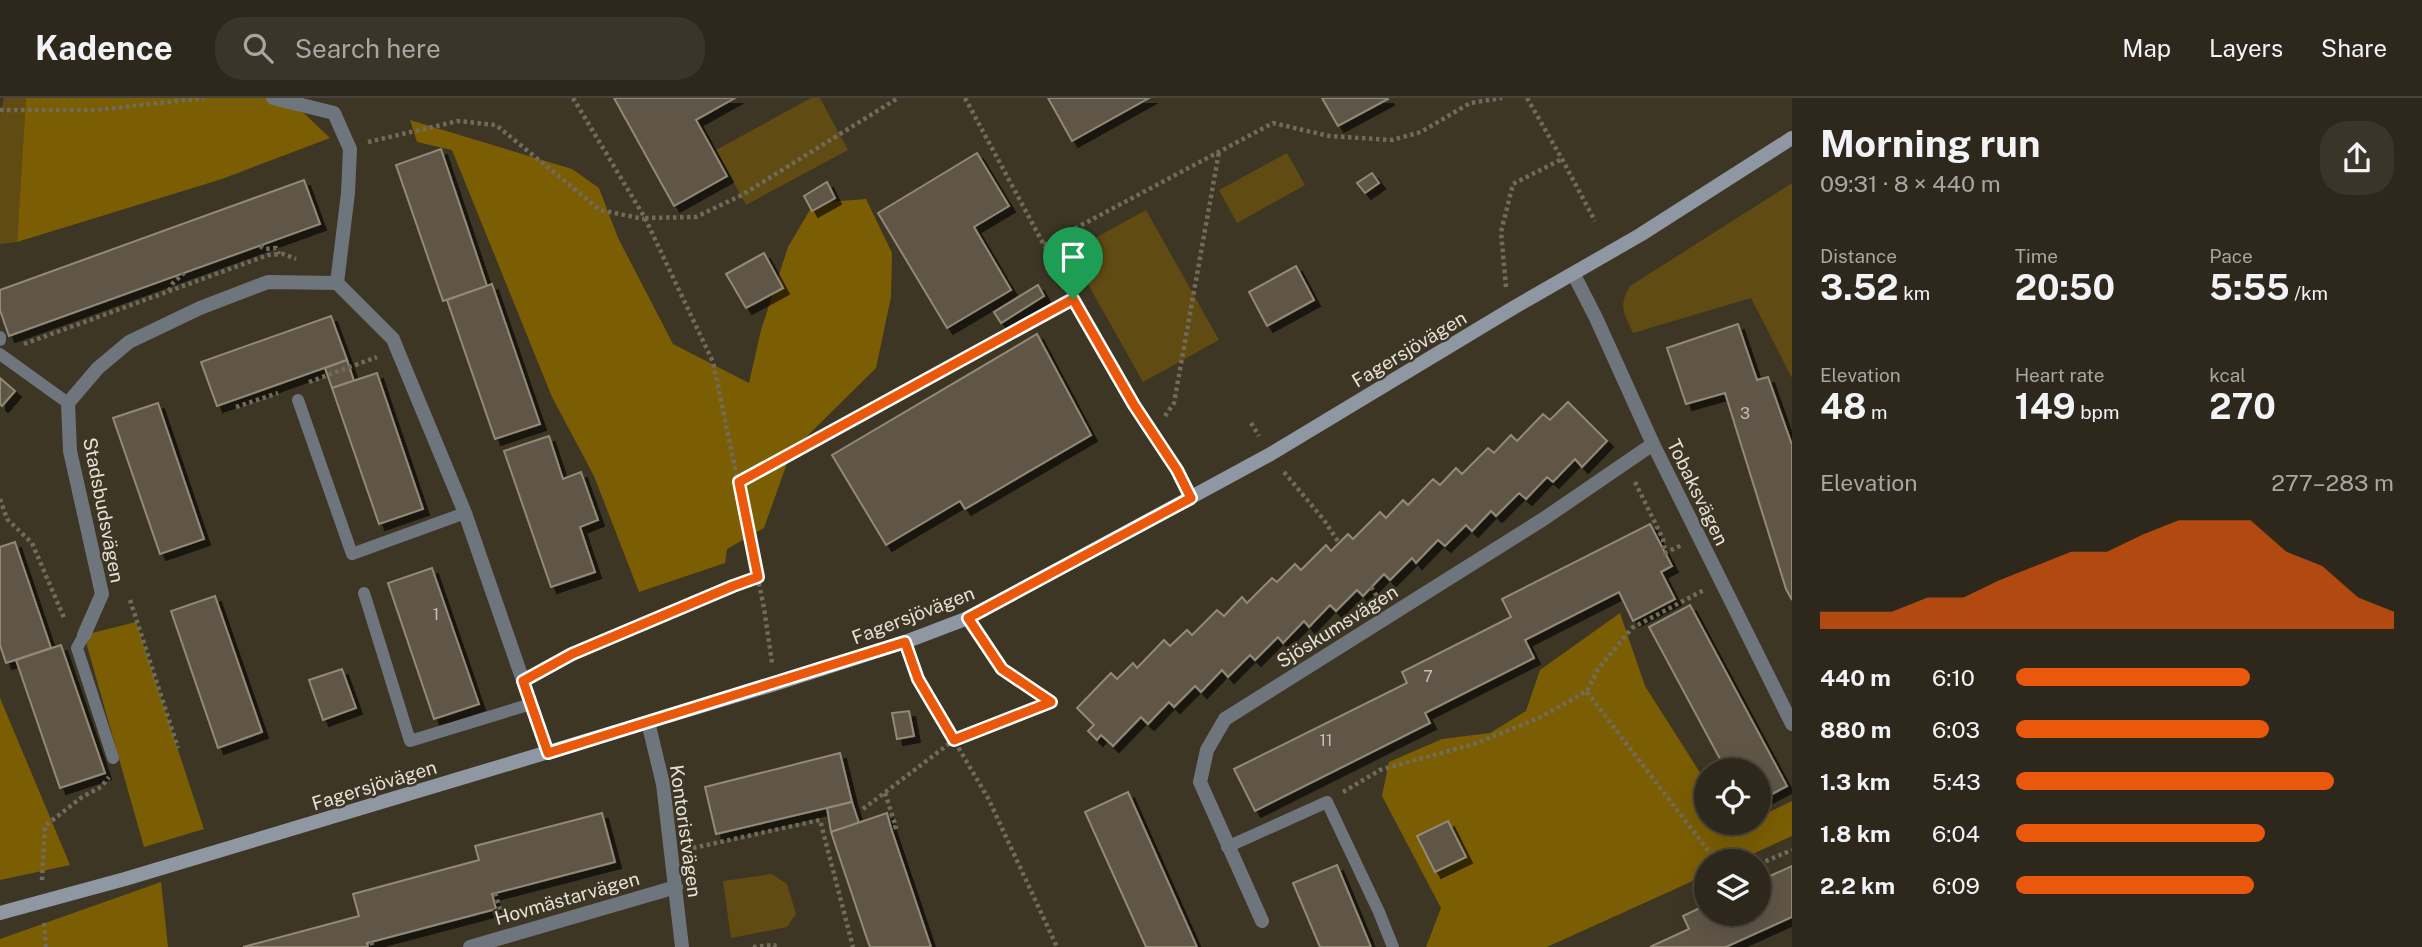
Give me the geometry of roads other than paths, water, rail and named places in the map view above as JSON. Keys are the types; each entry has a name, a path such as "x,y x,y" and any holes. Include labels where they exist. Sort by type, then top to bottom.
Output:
{"street":[{"path":"273,98 334,113"},
{"path":"337,284 348,193 350,149 334,113 340,98"},
{"name":"Fagersjövägen","path":"0,914 775,684 905,642 968,618 1269,455 1513,307 1574,275 1792,138"},
{"name":"Tobaksvägen","path":"1574,275 1653,444 1792,724"},
{"path":"68,403 98,368 129,342 200,308 268,282 337,284 393,339 465,513 548,753"},
{"name":"Stadsbudsvägen","path":"68,403 70,451 102,594 81,641"},
{"name":"Sjöskumsvägen","path":"1262,921 1200,782 1207,750 1225,719 1523,532 1653,444"},
{"name":"Kontoristvägen","path":"648,722 663,784 682,947"},
{"name":"Hovmästarvägen","path":"470,947 676,887"}],"lane":[{"path":"0,354 68,403"},
{"path":"298,400 352,554 465,513"},
{"path":"1134,405 1177,470 1191,498"},
{"path":"364,593 410,741 531,704"},
{"path":"968,618 1002,669 1051,702"},
{"path":"81,641 113,758"},
{"path":"523,681 572,654"},
{"path":"1227,847 1326,802 1393,947"}]}
